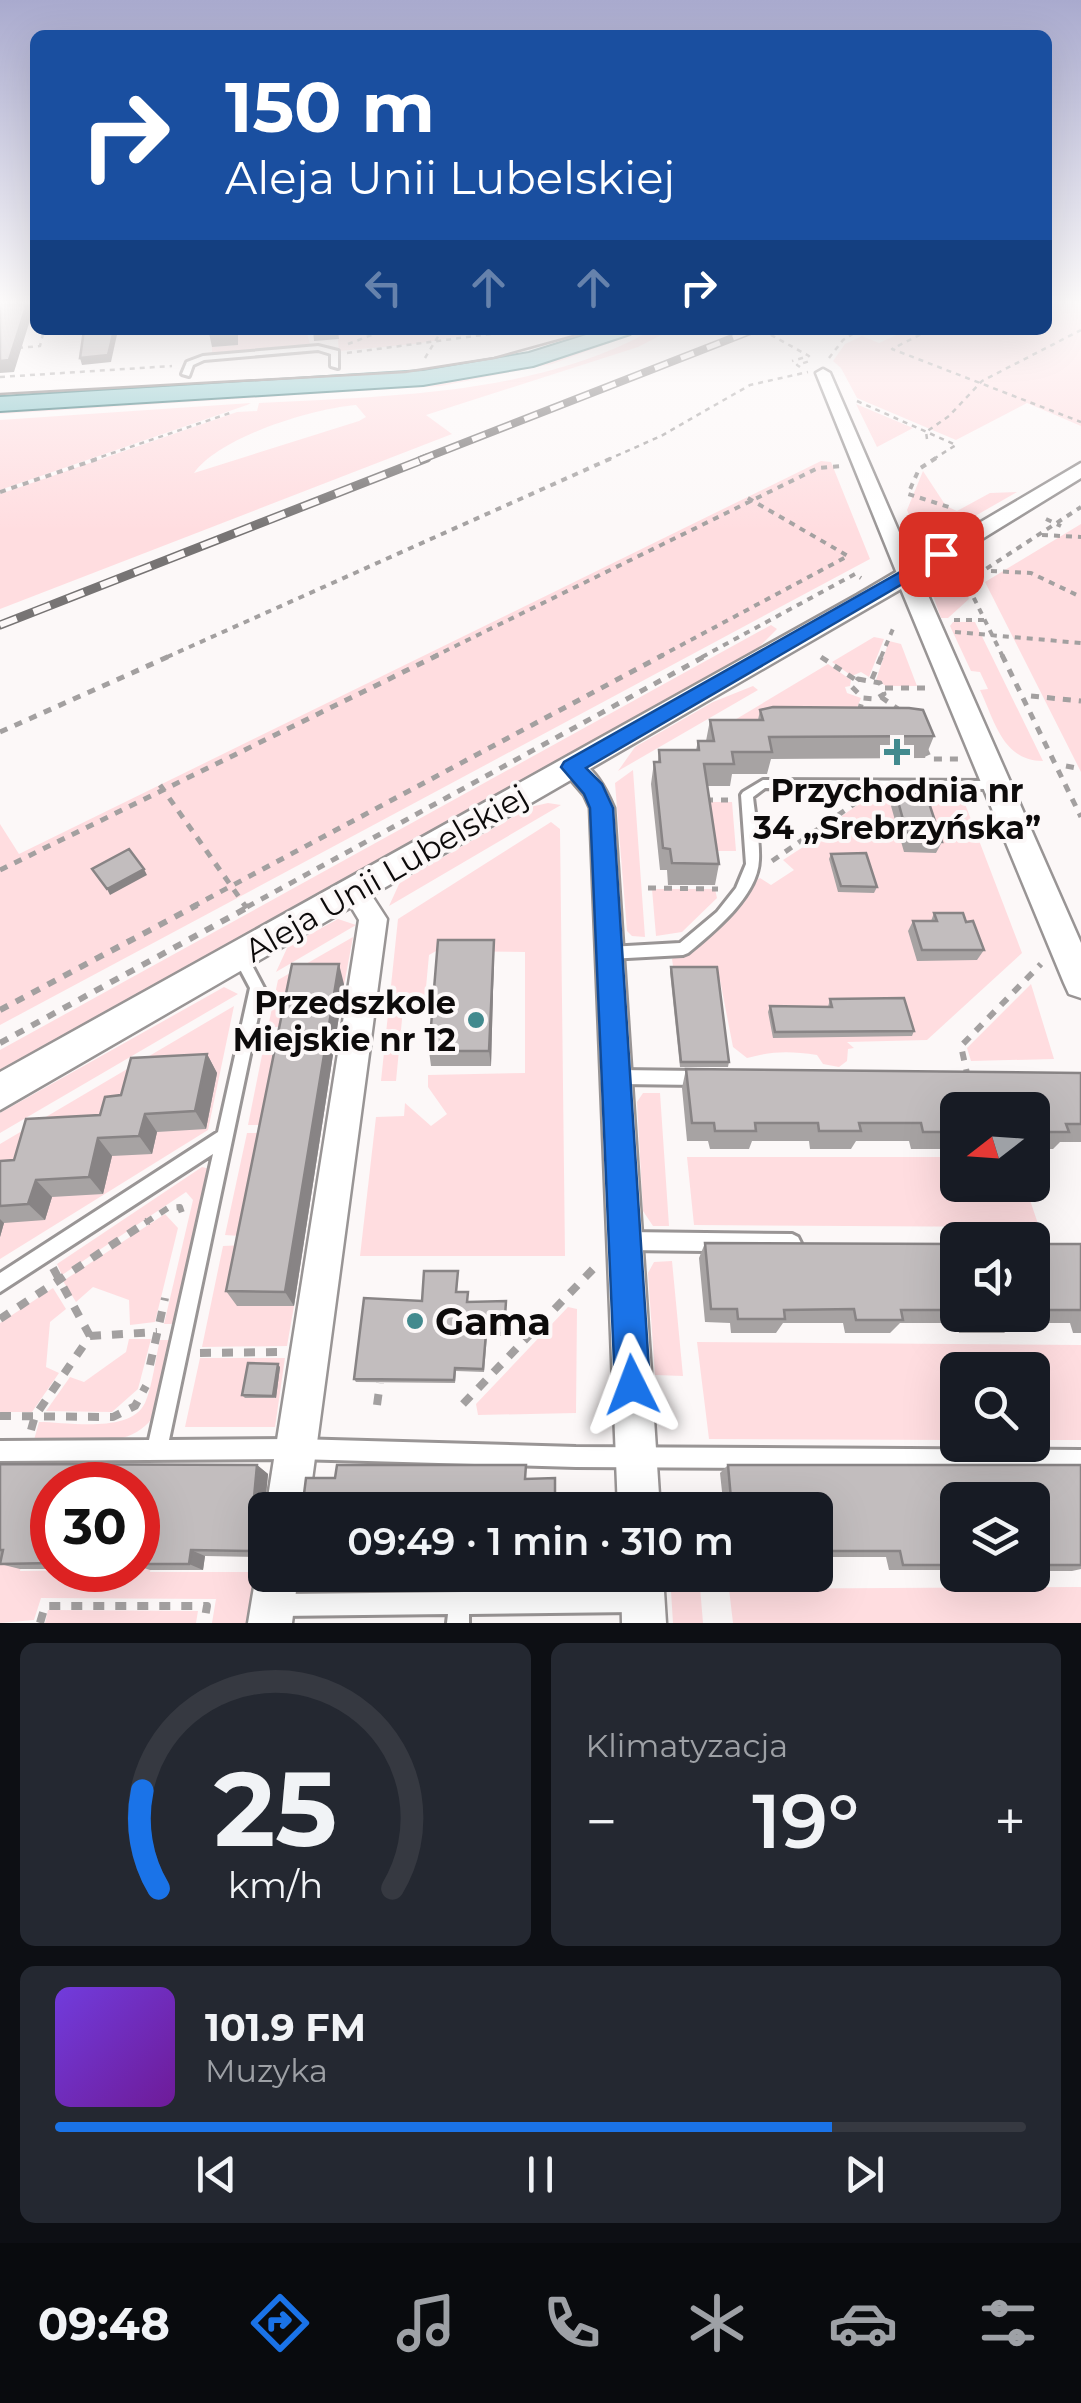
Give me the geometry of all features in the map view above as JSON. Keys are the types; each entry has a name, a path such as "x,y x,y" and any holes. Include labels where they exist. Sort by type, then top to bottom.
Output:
{"main road":[{"path":"0,384 57,380"},
{"path":"0,404 395,380"}],"street":[{"path":"826,380 1081,982"},
{"name":"Aleja Unii Lubelskiej","path":"0,1092 908,576 1081,469"},
{"path":"572,767 594,790 602,808 637,1492"},
{"path":"290,1492 373,919 354,890"}],"lane":[{"path":"609,953 676,951 690,945 722,916 741,891 754,864 747,795 763,784 996,786"},
{"path":"157,1448 257,988 240,956"},
{"path":"616,1077 720,1078"},
{"path":"0,1282 226,1137"},
{"path":"625,1241 807,1244"},
{"path":"0,1450 296,1449 636,1457 1081,1460"},
{"path":"273,1601 458,1613 643,1600"}],"path":[{"path":"0,732 643,444 710,404 771,380"},
{"path":"973,380 1081,422"},
{"path":"926,432 949,416 983,380"},
{"path":"849,398 956,445 918,469 902,507"},
{"path":"0,492 240,409"},
{"path":"926,432 927,439"},
{"path":"0,870 816,466 833,466"},
{"path":"908,494 940,508 952,508"},
{"path":"0,1010 848,556 749,499"},
{"path":"1079,510 967,580 1081,817"},
{"path":"1046,519 1058,524"},
{"path":"1038,534 1081,534"},
{"path":"991,571 1031,573 1081,597"},
{"path":"0,1043 855,574"},
{"path":"950,620 984,620"},
{"path":"872,679 895,624"},
{"path":"947,631 1081,643"},
{"path":"821,657 856,680 872,679 884,688 930,688"},
{"path":"856,680 854,690 863,698 881,698 904,714"},
{"path":"881,698 884,688"},
{"path":"1031,696 1081,701"},
{"path":"855,723 863,698"},
{"path":"923,741 930,759 959,759"},
{"path":"1066,766 1081,768"},
{"path":"162,787 248,908"},
{"path":"754,864 764,866 867,795"},
{"path":"696,800 736,800"},
{"path":"705,800 708,818"},
{"path":"648,888 718,888 719,900"},
{"path":"968,1080 962,1046 1040,964"},
{"path":"0,1319 168,1208 180,1206 184,1217"},
{"path":"463,1404 595,1266 625,1241"},
{"path":"44,1253 90,1336"},
{"path":"90,1336 157,1332"},
{"path":"24,1450 35,1416 90,1336"},
{"path":"195,1353 310,1352"},
{"path":"0,1416 123,1414 135,1406 145,1389 152,1354"},
{"path":"377,1405 380,1382"},
{"path":"40,1623 45,1606 207,1606 204,1623"}],"shaded area":[{"path":"473,380 441,386 0,414 0,411"},
{"path":"536,380 426,415 452,434 0,609 0,494 237,412 257,411 259,403 410,394","holes":["356,405 366,417 194,473 224,448 291,419"]},
{"path":"847,380 1081,380 1081,426 1027,403 956,440 857,398"},
{"path":"251,403 247,405 0,490 0,420"},
{"path":"856,404 913,428 877,447"},
{"path":"821,461 831,462 870,559 0,1025 0,824 19,854"},
{"path":"923,471 946,506 957,511 990,493 1017,492 935,539 929,538 917,530 907,510"},
{"path":"1081,524 1081,772 985,582"},
{"path":"950,565 966,578 962,582 969,599 948,618 941,618 930,587 935,575"},
{"path":"953,622 975,622 1043,761 1018,754 1002,738 980,690 988,689 980,672 971,671 950,626"},
{"path":"771,625 777,629 757,649 0,1072 0,1050"},
{"path":"874,637 884,639 869,677 861,672 852,676 832,662"},
{"path":"889,641 901,644 917,686 886,686 876,680"},
{"path":"828,664 851,680 850,686 845,687 847,693 861,698 852,720 733,721"},
{"path":"753,686 758,690 618,771 635,747 713,702"},
{"path":"633,770 645,937 632,936 627,931 615,783"},
{"path":"962,796 1022,953 927,1040 847,1042 854,1048 848,1049 847,1061 839,1067 823,1064 817,1055 798,1053 747,1058 733,1047 720,980 714,968 673,966 672,959 716,931 750,883 760,878 771,885 794,870 783,860 869,797"},
{"path":"708,802 732,802 736,851 715,851"},
{"path":"561,805 389,906 400,882 530,807"},
{"name":"Przedszkole Miejskie nr 12","path":"551,822 560,829 565,1256 360,1256 376,1117 404,1116 405,1103 431,1126 447,1114 428,1087 428,1075 525,1073 525,952 436,951 429,955 425,998 404,999 396,1081 381,1081 398,919"},
{"path":"652,889 715,889 717,898 682,932 656,936"},
{"path":"338,919 356,925 276,972 288,946"},
{"path":"353,937 344,985 282,1027 268,1027 278,980"},
{"path":"1031,984 1054,1059 971,1061 967,1048"},
{"path":"224,987 238,994 0,1133 0,1113"},
{"path":"234,1006 208,1130 0,1259 0,1144"},
{"path":"266,1035 280,1035 264,1125 248,1125"},
{"path":"643,1093 660,1093 669,1226 653,1226 643,1211 637,1102"},
{"path":"247,1133 262,1133 240,1236 225,1235"},
{"path":"687,1157 940,1157 940,1202 1031,1202 1037,1222 940,1222 940,1226 694,1225"},
{"path":"202,1167 210,1169 178,1324 164,1324 193,1200 186,1192 62,1275 57,1264"},
{"path":"165,1214 178,1228 155,1322 130,1325 129,1300 93,1287 76,1302 63,1281"},
{"path":"245,1245 294,1306 287,1346 202,1347 223,1246"},
{"path":"672,1261 683,1376 655,1375 648,1273 654,1262"},
{"path":"53,1288 66,1309 50,1322 46,1367 59,1373 32,1412 0,1412 0,1323"},
{"path":"568,1307 577,1309 576,1413 478,1415 476,1404"},
{"path":"129,1339 151,1339 138,1389 112,1412 46,1411 70,1377 84,1382 126,1352"},
{"path":"160,1340 175,1340 163,1394 147,1424 119,1439 102,1442 34,1440 39,1422 112,1423 137,1413 148,1396"},
{"path":"697,1342 1081,1345 1081,1440 1050,1440 1050,1352 940,1352 940,1440 709,1439"},
{"path":"200,1358 285,1358 275,1427 185,1427"},
{"path":"0,1557 23,1557 20,1571 30,1571 30,1592 160,1592 160,1572 248,1572 248,1592 252,1592 248,1623 212,1623 216,1599 41,1598 34,1620 0,1623"},
{"path":"1050,1587 1081,1587 1081,1623 733,1623 729,1592 940,1588 940,1592 1050,1592"},
{"path":"671,1592 700,1592 703,1623 673,1623"},
{"path":"48,1610 198,1611 196,1623 45,1623"}],"building":[{"path":"760,710 923,710 934,736 769,737 772,752 732,752 734,764 704,764 719,864 672,863 670,849 663,848 654,762 660,762 659,750 699,750 698,741 714,741 710,720 763,720"},
{"path":"896,794 926,794 942,842 909,841"},
{"path":"129,849 144,869 107,889 92,869"},
{"path":"866,853 877,887 841,886 831,854"},
{"path":"934,913 963,913 966,922 973,921 984,950 922,950 913,921 937,921"},
{"path":"438,940 494,940 489,1051 429,1051"},
{"path":"292,964 339,964 285,1292 226,1291"},
{"path":"671,967 717,967 729,1062 681,1062"},
{"path":"904,998 914,1031 775,1032 770,1006 832,1007 830,999"},
{"path":"207,1054 195,1111 145,1114 139,1136 98,1138 89,1177 36,1180 28,1204 0,1206 0,1161 14,1160 26,1119 100,1115 105,1097 121,1095 131,1058"},
{"path":"686,1069 1081,1073 1081,1124 1066,1124 1069,1132 1050,1132 1050,1092 940,1092 940,1132 923,1132 921,1123 859,1123 861,1131 819,1131 818,1123 755,1123 756,1131 715,1131 714,1123 692,1123"},
{"path":"705,1243 940,1244 940,1310 901,1310 903,1320 856,1320 854,1309 784,1310 785,1319 738,1319 737,1309 711,1309"},
{"path":"1050,1244 1081,1244 1081,1310 1050,1310"},
{"name":"Gama","path":"424,1271 458,1271 456,1292 468,1292 467,1302 506,1301 504,1333 486,1333 483,1369 455,1368 454,1380 354,1379 364,1298 422,1301"},
{"path":"248,1363 278,1364 273,1396 242,1395"},
{"path":"0,1464 30,1464 30,1563 0,1564"},
{"path":"160,1465 257,1465 254,1492 248,1492 248,1551 191,1550 189,1564 160,1564"},
{"path":"337,1465 526,1465 525,1479 555,1478 555,1492 304,1492 306,1478 335,1478"},
{"path":"728,1465 1081,1465 1081,1565 1050,1565 1050,1482 940,1482 940,1565 903,1565 900,1551 833,1551 833,1492 730,1492"}],"tram line":[{"path":"0,394 263,380"}],"railway":[{"path":"420,460 626,380"},
{"path":"0,625 427,458"}],"place":[{"name":"Przychodnia nr 34 „Srebrzyńska”","path":"897,752"},
{"name":"Przedszkole Miejskie nr 12","path":"476,1020"},
{"name":"Gama","path":"415,1321"}],"route":[{"path":"632,1385 602,808 594,790 572,767 941,554"}]}
